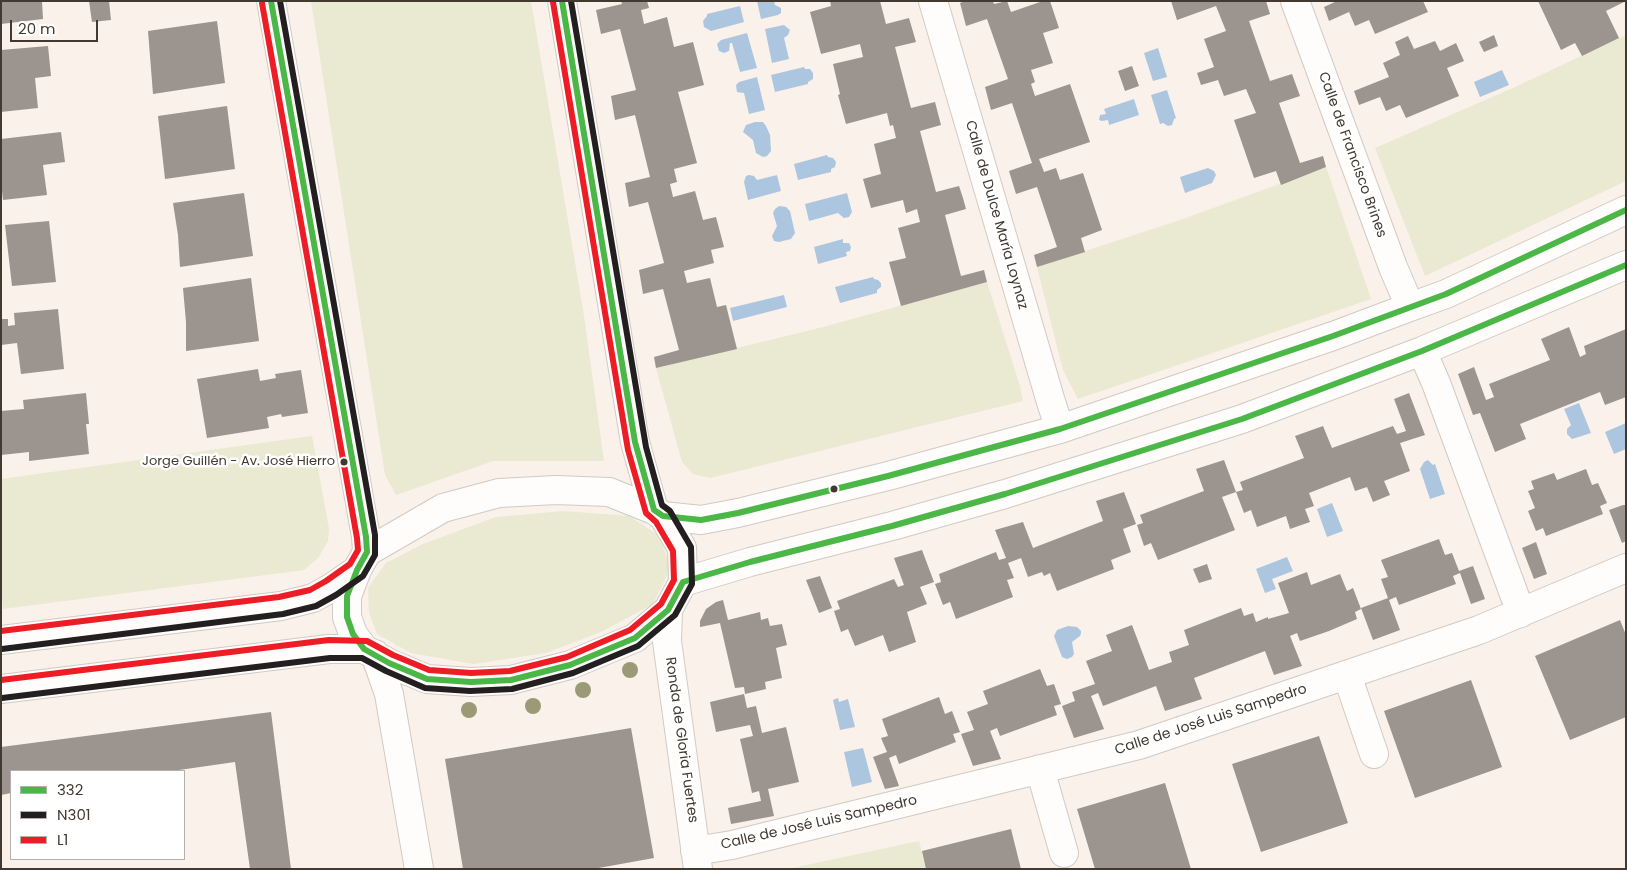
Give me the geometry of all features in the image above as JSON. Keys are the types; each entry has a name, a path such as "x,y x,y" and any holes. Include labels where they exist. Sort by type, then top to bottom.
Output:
{"street":[{"path":"271,1 366,538 362,561 347,596 347,618 353,634 370,652 389,663 426,679 471,682 511,680 570,665 635,638 668,610 683,582 682,548 658,513 636,442 562,1"},
{"name":"Calle de Dulce María Loynaz","path":"933,1 1060,429"},
{"name":"Calle de Francisco Brines","path":"1295,1 1393,267 1410,308"},
{"path":"1,640 281,606 313,598 331,588 362,561 443,508 499,493 556,490 609,492 658,513 701,520 888,476 1060,429 1410,308 1446,294 1626,210"},
{"path":"683,582 750,562 892,526 1069,474 1242,419 1422,351 1626,265"},
{"path":"1422,351 1436,382 1520,613"},
{"name":"Calle de José Luis Sampedro","path":"697,860 732,845 1139,745 1480,630 1626,568"},
{"name":"Ronda de Gloria Fuertes","path":"668,610 667,641 697,860"},
{"path":"1,689 329,649 370,652"},
{"path":"370,652 389,694 393,710 420,869"},
{"path":"1347,675 1374,754"},
{"path":"1040,769 1064,853"}],"green space":[{"path":"311,1 531,1 584,316 604,461 493,461 396,495 385,475"},
{"path":"1626,35 1626,181 1425,276 1375,148 1515,87"},
{"path":"1326,167 1371,299 1078,399 1063,370 1037,267 1183,219"},
{"path":"987,282 1023,401 710,478 693,474 682,462 656,368 823,327"},
{"path":"312,436 329,529 328,541 318,558 304,570 3,609 1,588 1,479"},
{"path":"564,511 629,516 658,535 671,567 653,604 601,632 546,653 473,664 411,653 377,634 369,613 368,588 386,563 423,544 496,517"},
{"path":"919,841 926,869 788,869"}],"water":[{"path":"757,1 774,1 775,5 781,8 781,13 761,19"},
{"path":"740,6 744,22 711,31 704,27 703,21 707,14"},
{"path":"784,25 790,30 784,38 789,59 772,63 765,29"},
{"path":"747,33 757,68 740,72 732,43 730,43 729,51 724,53 719,51 717,44 721,40"},
{"path":"1158,48 1167,77 1153,81 1144,53"},
{"path":"804,67 805,69 810,69 813,73 813,79 808,84 775,92 771,75"},
{"path":"1502,70 1509,85 1480,97 1474,82"},
{"path":"757,77 765,110 749,114 744,93 737,92 736,85 739,82"},
{"path":"1167,90 1176,118 1172,125 1168,126 1163,123 1160,124 1151,95"},
{"path":"1134,99 1139,115 1109,125 1108,120 1099,120 1100,115 1106,114 1104,109"},
{"path":"763,122 770,135 771,151 767,156 763,157 756,153 753,140 743,132 746,125"},
{"path":"827,155 836,162 831,172 798,180 794,164"},
{"path":"1208,168 1214,171 1216,175 1212,183 1185,193 1180,177"},
{"path":"777,175 781,191 748,200 744,182 746,176 754,176 757,180"},
{"path":"847,193 852,212 849,217 844,218 838,213 809,221 805,204"},
{"path":"779,206 786,207 790,211 795,233 791,239 779,242 774,241 772,236 777,226 773,213"},
{"path":"843,239 843,243 849,243 851,247 850,251 846,252 847,256 818,264 814,247"},
{"path":"873,277 881,283 877,293 840,303 835,287"},
{"path":"784,295 787,307 733,321 730,308"},
{"path":"1579,403 1591,433 1572,439 1567,434 1567,429 1571,425 1564,409"},
{"path":"1626,423 1626,449 1614,454 1605,432"},
{"path":"1428,460 1433,465 1435,464 1445,494 1430,499 1420,469 1424,462"},
{"path":"1332,503 1343,531 1327,537 1317,509"},
{"path":"1287,557 1293,571 1272,579 1276,589 1265,593 1256,569"},
{"path":"1068,626 1077,627 1081,633 1072,642 1074,654 1067,659 1062,657 1054,636 1057,630"},
{"path":"838,698 839,702 848,699 855,727 840,730 833,700"},
{"path":"863,748 872,782 852,787 844,752"}],"building":[{"path":"1,1 42,1 43,19 1,24"},
{"path":"89,1 109,1 111,20 92,22"},
{"path":"621,1 647,1 649,8 641,10 644,24 667,17 674,47 693,42 704,85 678,92 697,163 674,169 677,182 670,184 673,197 695,191 703,220 716,217 724,247 711,250 714,263 684,271 687,283 710,278 717,307 726,305 737,349 656,368 654,357 679,350 663,289 643,294 639,270 664,263 648,202 629,207 625,183 650,177 635,115 615,120 611,96 636,90 620,29 601,34 596,10 622,4"},
{"path":"830,1 880,1 886,24 909,18 916,42 895,47 911,108 935,102 941,125 920,131 936,192 959,186 966,209 945,215 961,276 984,270 987,282 901,306 889,262 906,258 898,228 920,222 917,209 906,213 903,200 871,208 863,179 881,174 874,144 896,138 893,125 890,126 887,113 846,124 838,95 840,94 833,64 863,57 860,44 821,54 810,12 831,6"},
{"path":"965,1 993,1 994,4 1007,1 1011,12 1043,1 1050,1 1059,28 1043,33 1053,63 1031,70 1035,82 1031,84 1035,96 1070,84 1090,142 1039,159 1044,172 1056,168 1060,180 1083,173 1102,230 1081,238 1085,252 1037,267 1034,255 1057,247 1037,187 1016,194 1009,171 1032,163 1012,103 991,110 985,87 1008,79 987,19 966,26 960,3"},
{"path":"1171,1 1266,1 1270,14 1249,21 1270,81 1292,74 1300,96 1279,103 1300,163 1323,156 1326,167 1281,185 1276,171 1254,178 1234,120 1256,113 1246,89 1224,96 1218,80 1201,85 1197,73 1214,67 1204,39 1226,31 1216,6 1177,20"},
{"path":"1337,1 1423,1 1428,12 1375,34 1369,20 1355,26 1349,12 1329,21 1324,7"},
{"path":"1538,1 1626,1 1606,11 1619,38 1582,56 1575,43 1561,50"},
{"path":"217,21 225,83 153,94 148,31"},
{"path":"1494,35 1498,46 1484,52 1479,42"},
{"path":"1408,36 1414,49 1435,41 1440,51 1456,43 1464,61 1447,68 1459,96 1406,118 1400,105 1386,111 1380,97 1359,105 1354,91 1389,77 1383,63 1400,55 1395,42"},
{"path":"48,46 51,76 35,78 38,108 1,112 1,50"},
{"path":"1132,66 1139,86 1125,91 1118,71"},
{"path":"227,106 235,169 165,179 158,116"},
{"path":"61,132 65,162 43,165 47,195 3,200 1,139"},
{"path":"244,193 253,256 180,267 173,203"},
{"path":"49,221 56,282 12,286 5,225"},
{"path":"251,278 259,341 186,351 183,288"},
{"path":"58,309 64,369 21,374 17,343 1,345 1,319 8,319 8,326 15,325 14,313"},
{"path":"1569,327 1580,357 1586,354 1584,346 1626,329 1626,397 1605,405 1600,392 1520,424 1526,439 1495,452 1480,413 1473,415 1458,374 1474,367 1486,400 1494,397 1489,384 1550,360 1541,339"},
{"path":"258,369 260,381 276,378 275,374 301,370 308,413 282,417 281,414 267,417 269,428 207,438 197,379"},
{"path":"86,393 89,424 86,424 89,454 29,461 29,452 1,455 1,411 24,409 23,400"},
{"path":"1409,393 1425,435 1400,443 1410,471 1384,481 1390,495 1373,502 1367,487 1355,491 1350,477 1309,493 1314,506 1305,509 1310,522 1290,529 1286,516 1257,527 1251,510 1244,513 1236,492 1243,490 1240,482 1304,458 1295,436 1323,426 1332,448 1393,426 1397,434 1406,431 1394,399"},
{"path":"1224,460 1236,492 1222,497 1235,530 1158,560 1151,543 1144,546 1137,525 1143,523 1140,515 1204,491 1196,469"},
{"path":"1586,469 1592,485 1598,483 1607,503 1600,506 1603,514 1546,536 1543,528 1536,531 1528,511 1535,508 1528,491 1534,489 1531,481 1554,473 1557,480"},
{"path":"1124,492 1136,524 1123,529 1131,552 1111,560 1114,569 1057,591 1050,573 1044,576 1042,572 1028,577 1021,558 1008,563 1014,578 1007,580 1013,597 956,619 950,602 943,605 935,584 941,582 939,574 996,552 999,560 1006,558 995,530 1023,522 1033,548 1103,521 1096,501"},
{"path":"1626,505 1626,541 1622,543 1609,510"},
{"path":"1439,539 1445,555 1452,553 1459,571 1473,566 1485,599 1471,604 1460,573 1453,576 1456,584 1399,605 1396,597 1389,600 1400,630 1373,640 1361,608 1388,598 1381,579 1388,577 1381,560"},
{"path":"1536,542 1547,574 1534,579 1522,548"},
{"path":"922,550 934,582 920,587 927,604 907,612 916,642 889,652 883,635 855,646 848,629 841,632 834,611 840,609 837,601 894,579 898,587 904,585 894,558"},
{"path":"1207,564 1212,579 1199,583 1193,569"},
{"path":"1307,572 1311,585 1340,574 1347,591 1353,588 1361,609 1355,612 1357,619 1329,631 1300,641 1297,633 1290,636 1302,666 1274,675 1265,651 1194,678 1202,699 1165,711 1156,686 1103,706 1098,693 1091,696 1104,729 1074,738 1062,706 1075,701 1072,692 1095,684 1086,661 1112,651 1106,635 1132,625 1149,670 1172,662 1169,652 1189,645 1184,630 1241,608 1244,616 1253,613 1256,622 1268,617 1268,619 1289,613 1278,583"},
{"path":"820,576 832,608 819,613 806,580"},
{"path":"723,600 728,620 760,612 761,620 768,618 770,626 782,624 787,645 776,648 782,678 765,682 766,689 745,694 744,687 735,688 720,623 700,627 700,621 706,609 716,602"},
{"path":"1620,620 1626,635 1626,717 1570,740 1535,656"},
{"path":"1040,669 1047,686 1054,684 1061,704 1054,706 1057,715 1000,736 997,728 990,731 1001,759 973,766 961,734 974,730 967,712 988,704 983,691"},
{"path":"1471,680 1502,767 1415,798 1384,711"},
{"path":"744,694 747,708 756,706 762,733 786,727 799,782 768,789 774,816 731,824 728,808 761,801 759,791 752,793 740,739 753,736 750,725 716,732 710,702"},
{"path":"939,697 945,714 952,711 960,732 953,734 956,742 899,764 896,755 889,758 899,786 885,789 873,757 887,752 881,738 888,736 882,719"},
{"path":"271,712 291,869 250,869 235,762 179,770 10,770 10,793 1,795 1,747"},
{"path":"631,728 654,858 593,869 463,869 445,759"},
{"path":"1319,736 1348,823 1261,852 1232,764"},
{"path":"1165,783 1191,869 1095,869 1077,809"},
{"path":"1011,829 1021,869 926,869 922,851"}],"transit line":[{"name":"332","path":"271,1 366,537 367,552 357,570 347,596 347,617 353,634 364,649 389,663 427,679 471,682 511,680 570,665 635,638 668,610 683,582 750,562 892,526 1005,494 1242,419 1422,351 1626,265"},
{"name":"N301","path":"2,649 283,614 316,606 363,576 375,555 375,535 280,1"},
{"name":"332","path":"562,1 635,442 654,510 663,516 701,520 738,513 888,476 1060,429 1333,336 1446,294 1626,210"},
{"name":"N301","path":"2,698 330,658 362,658 425,688 470,691 512,689 573,673 638,646 675,615 692,584 691,547 670,511 662,505 646,447 571,1"},
{"name":"L1","path":"1,680 329,640 367,641 393,655 429,670 471,673 510,671 567,657 630,630 661,604 674,580 673,551 656,522 646,513 628,450 553,2"},
{"name":"L1","path":"1,631 279,597 310,590 350,564 358,550 262,3"}],"place":[{"name":"Jorge Guillén - Av. José Hierro","path":"344,462"}]}
